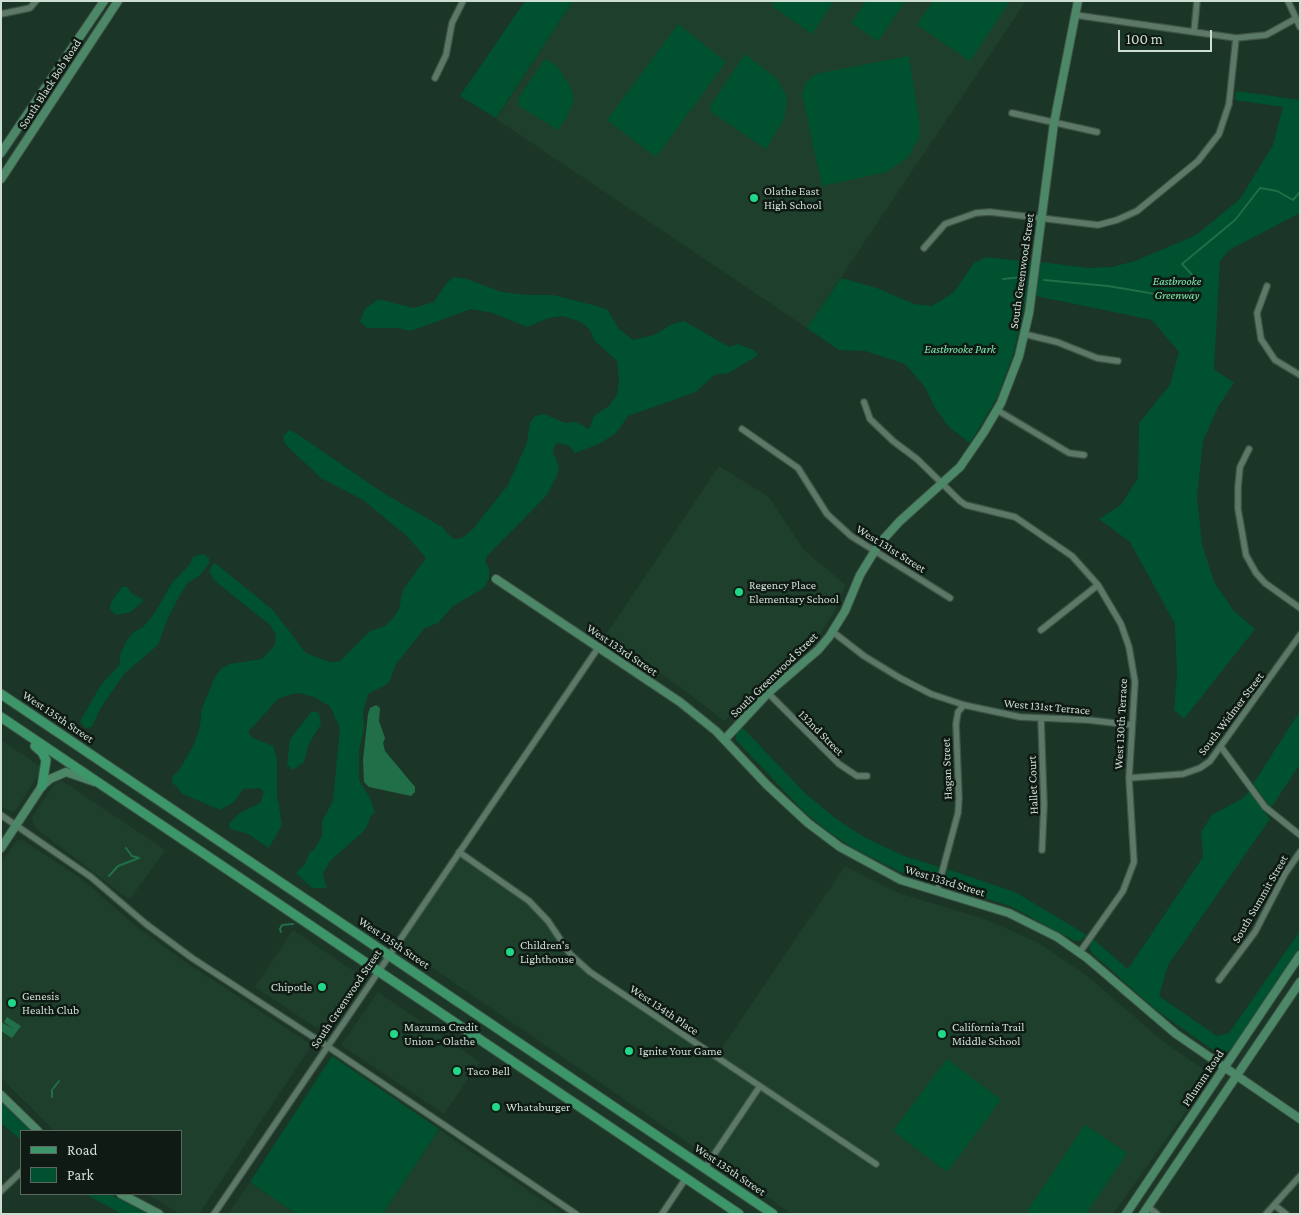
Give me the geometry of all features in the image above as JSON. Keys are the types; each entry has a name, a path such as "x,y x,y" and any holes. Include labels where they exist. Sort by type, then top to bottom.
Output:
{"main road":[{"name":"West 135th Street","path":"1,694 773,1214"},
{"path":"1,717 738,1214"},
{"path":"1,723 42,752 46,765 42,786"}],"street":[{"path":"1,14 30,8 36,1"},
{"name":"South Black Bob Road","path":"1,153 104,1"},
{"name":"South Black Bob Road","path":"1,179 118,1"},
{"path":"435,78 446,55 452,23 463,1"},
{"name":"South Greenwood Street","path":"725,739 768,693 818,650 832,632 875,551 900,521 942,484 969,455 997,410 1012,378 1032,295 1054,123 1078,1"},
{"path":"1194,32 1197,1"},
{"path":"1288,1 1294,19 1300,27"},
{"path":"1076,15 1236,38 1266,35 1294,19"},
{"path":"924,248 945,224 966,214 990,212 1042,220 1098,225 1117,220 1149,204 1198,162 1214,143 1227,115 1236,38"},
{"path":"1012,113 1098,132"},
{"path":"1267,286 1257,313 1261,339 1275,360 1300,375"},
{"path":"1024,334 1057,342 1097,358 1118,361"},
{"name":"West 130th Terrace","path":"864,402 870,419 893,441 918,459 952,495 966,505 1015,517 1076,560 1098,585 1114,608 1130,646 1134,682 1128,778 1134,857 1132,873 1123,892 1080,952"},
{"path":"997,410 1068,454 1084,455"},
{"name":"West 131st Street","path":"742,429 798,468 824,509 851,536 950,598"},
{"path":"1249,449 1240,467 1238,487 1238,509 1246,555 1261,579 1300,608"},
{"name":"West 133rd Street","path":"496,579 680,702 725,739 767,785 823,835 880,870 937,892 974,901 1026,920 1080,952 1158,1021 1300,1119"},
{"path":"1041,630 1098,585"},
{"name":"West 131st Terrace","path":"832,632 864,656 900,678 931,694 964,705 1004,715 1041,719 1088,720 1132,725"},
{"name":"South Widmer Street","path":"1128,778 1189,773 1205,764 1221,747 1237,720 1300,635"},
{"name":"South Greenwood Street","path":"214,1214 598,648"},
{"name":"132nd Street","path":"768,693 839,764 857,776 867,776"},
{"name":"Hagan Street","path":"937,892 958,813 956,724 958,712 964,705"},
{"name":"Hallet Court","path":"1041,719 1044,823 1042,850"},
{"path":"1221,747 1265,807 1300,835"},
{"path":"1,848 42,786 59,774 66,772 98,782"},
{"path":"1,815 91,877 170,943 576,1214"},
{"name":"West 134th Place","path":"459,852 529,901 548,921 570,954 590,972 876,1164"},
{"name":"South Summit Street","path":"1219,980 1255,932 1280,882 1300,852"},
{"name":"Pflumm Road","path":"1126,1214 1300,956"},
{"path":"1157,1214 1145,1211 1300,982"},
{"path":"705,1168 760,1086"},
{"path":"1,1095 37,1130"},
{"path":"2,1186 20,1173"},
{"path":"1266,1214 1300,1176"},
{"path":"662,1214 686,1178"},
{"path":"122,1195 159,1214"},
{"path":"1274,1206 1286,1214"}],"shaded area":[{"name":"Olathe East High School","path":"573,1 1026,1 807,328 496,119"},
{"name":"Regency Place Elementary School","path":"719,466 769,497 804,550 846,585 834,613 818,636 755,690 724,721 687,692 605,636"},
{"path":"376,705 380,708 379,721 385,738 383,743 385,751 415,787 415,792 411,796 369,787 364,782 363,760 368,714 370,708"},
{"path":"1,740 40,766 40,773 15,811 10,811 1,806"},
{"path":"61,780 164,849 165,851 131,898 127,898 34,827 32,817 55,783"},
{"path":"21,839 82,879 137,927 187,963 312,1045 199,1214 180,1214 149,1195 182,1195 182,1130 54,1130 1,1078 1,863 16,841"},
{"name":"California Trail Middle School","path":"459,852 529,901 578,962 717,1055 845,866 898,893 985,919 1039,943 1086,975 1164,1042 1212,1075 1113,1214 792,1214 397,944"},
{"path":"293,930 360,975 324,1029 315,1027 255,987"},
{"path":"378,992 480,1062 444,1114 341,1045"},
{"path":"7,1017 21,1026 12,1038 1,1031 1,1022 14,1029 4,1022"},
{"path":"439,1129 461,1145 563,1214 383,1214"},
{"path":"250,1182 296,1214 228,1214"}],"green space":[{"path":"525,1 573,1 496,118 460,96"},
{"path":"775,1 834,1 812,34 772,6"},
{"path":"866,1 905,1 878,41 851,23"},
{"path":"933,1 1010,1 970,61 917,25"},
{"path":"678,24 726,62 656,157 607,120"},
{"path":"745,54 777,79 786,95 787,103 784,119 766,149 711,112 710,106"},
{"path":"909,56 920,127 919,138 908,157 887,172 822,186 802,94 806,82 816,74"},
{"path":"545,59 557,66 571,87 574,100 558,130 519,106 518,99"},
{"name":"Eastbrooke Greenway","path":"1236,91 1300,100 1300,213 1229,250 1220,261 1214,369 1234,383 1218,407 1203,441 1197,497 1202,544 1214,582 1234,611 1255,629 1184,719 1174,710 1177,676 1175,624 1130,542 1099,519 1121,505 1138,478 1139,423 1170,385 1179,352 1152,320 1036,296 1041,262 1088,268 1112,267 1135,261 1196,235 1240,199 1273,145 1283,107 1235,100"},
{"name":"Eastbrooke Park","path":"986,257 1031,262 1024,310 1013,355 997,398 970,443 949,427 935,408 925,387 905,364 865,351 839,350 807,328 841,278 877,288 914,304 932,306 954,292 974,263"},
{"path":"453,277 467,279 502,292 527,295 553,295 597,306 608,310 618,328 633,340 654,335 672,324 684,321 729,347 738,344 754,350 758,355 729,373 714,375 696,392 628,416 616,433 599,444 575,453 568,445 556,443 553,451 559,467 558,473 547,495 487,556 485,562 489,568 489,579 484,588 453,606 438,623 425,628 396,664 389,683 368,694 363,712 364,730 359,749 359,780 370,798 375,812 371,816 365,830 330,861 323,874 327,888 312,888 296,873 305,864 310,852 314,850 322,836 322,821 333,801 340,728 330,706 314,697 299,693 288,695 278,699 248,732 251,737 273,746 277,758 277,796 282,825 269,848 248,834 230,829 229,824 238,814 260,803 264,792 260,788 243,789 234,802 220,810 183,794 172,782 172,777 179,770 194,745 200,726 202,708 215,677 221,669 229,664 262,659 275,645 276,635 270,625 216,582 209,572 211,566 215,563 273,610 306,653 330,662 339,662 370,631 385,626 393,618 399,609 403,590 426,558 407,536 363,500 321,478 285,444 283,436 290,430 382,492 442,527 453,539 462,538 472,530 508,485 527,443 530,423 535,416 544,414 565,423 576,422 589,429 594,416 610,405 617,394 619,382 617,361 594,340 590,330 581,322 563,316 549,318 527,327 493,313 471,309 411,331 398,328 367,328 360,322 364,310 378,299 413,308 434,302"},
{"path":"203,554 209,558 209,564 200,575 187,584 168,618 158,645 124,674 100,709 92,727 85,728 80,721 101,685 120,664 120,655 127,640 134,632 143,627 154,614 172,583 190,564 193,557"},
{"path":"122,587 127,587 132,594 144,600 131,612 116,615 110,609 111,602"},
{"path":"312,711 319,713 321,724 308,745 304,762 293,770 287,765 290,739"},
{"path":"1300,711 1300,764 1271,808 1253,784"},
{"path":"741,726 805,793 835,818 864,837 904,856 940,867 937,877 929,881 900,872 851,847 829,832 804,812 736,740 736,734"},
{"path":"1249,791 1270,819 1168,965 1159,996 1217,1036 1229,1033 1300,931 1300,947 1233,1047 1228,1052 1220,1055 1156,1010 1093,954 1089,948 1093,939 1128,969 1203,857 1201,832 1212,815 1243,798"},
{"path":"947,869 1015,892 1087,935 1080,941 1075,941 1010,906 948,887 945,881"},
{"path":"332,1056 439,1129 383,1214 296,1214 250,1182"},
{"path":"947,1059 1001,1100 947,1172 893,1131"},
{"path":"1,1102 30,1130 20,1130 20,1139 1,1123"},
{"path":"1085,1125 1127,1153 1086,1214 1031,1214 1027,1211"},
{"path":"87,1195 112,1195 148,1214 122,1214"}],"waterway":[{"path":"1044,280 1108,286 1185,299 1198,281 1182,264 1235,220 1260,188 1277,191 1293,200 1300,192"},
{"path":"1003,279 1023,277"},
{"path":"126,848 132,856 139,858"},
{"path":"109,876 118,866 139,858"},
{"path":"281,932 282,925 293,924"},
{"path":"52,1097 52,1090 59,1081"}],"place":[{"name":"Olathe East High School","path":"754,198"},
{"name":"Regency Place Elementary School","path":"739,592"},
{"name":"Children's Lighthouse","path":"510,952"},
{"name":"Chipotle","path":"322,987"},
{"name":"Genesis Health Club","path":"12,1003"},
{"name":"Mazuma Credit Union - Olathe","path":"394,1034"},
{"name":"California Trail Middle School","path":"942,1034"},
{"name":"Ignite Your Game","path":"629,1051"},
{"name":"Taco Bell","path":"457,1071"},
{"name":"Whataburger","path":"496,1107"}]}
